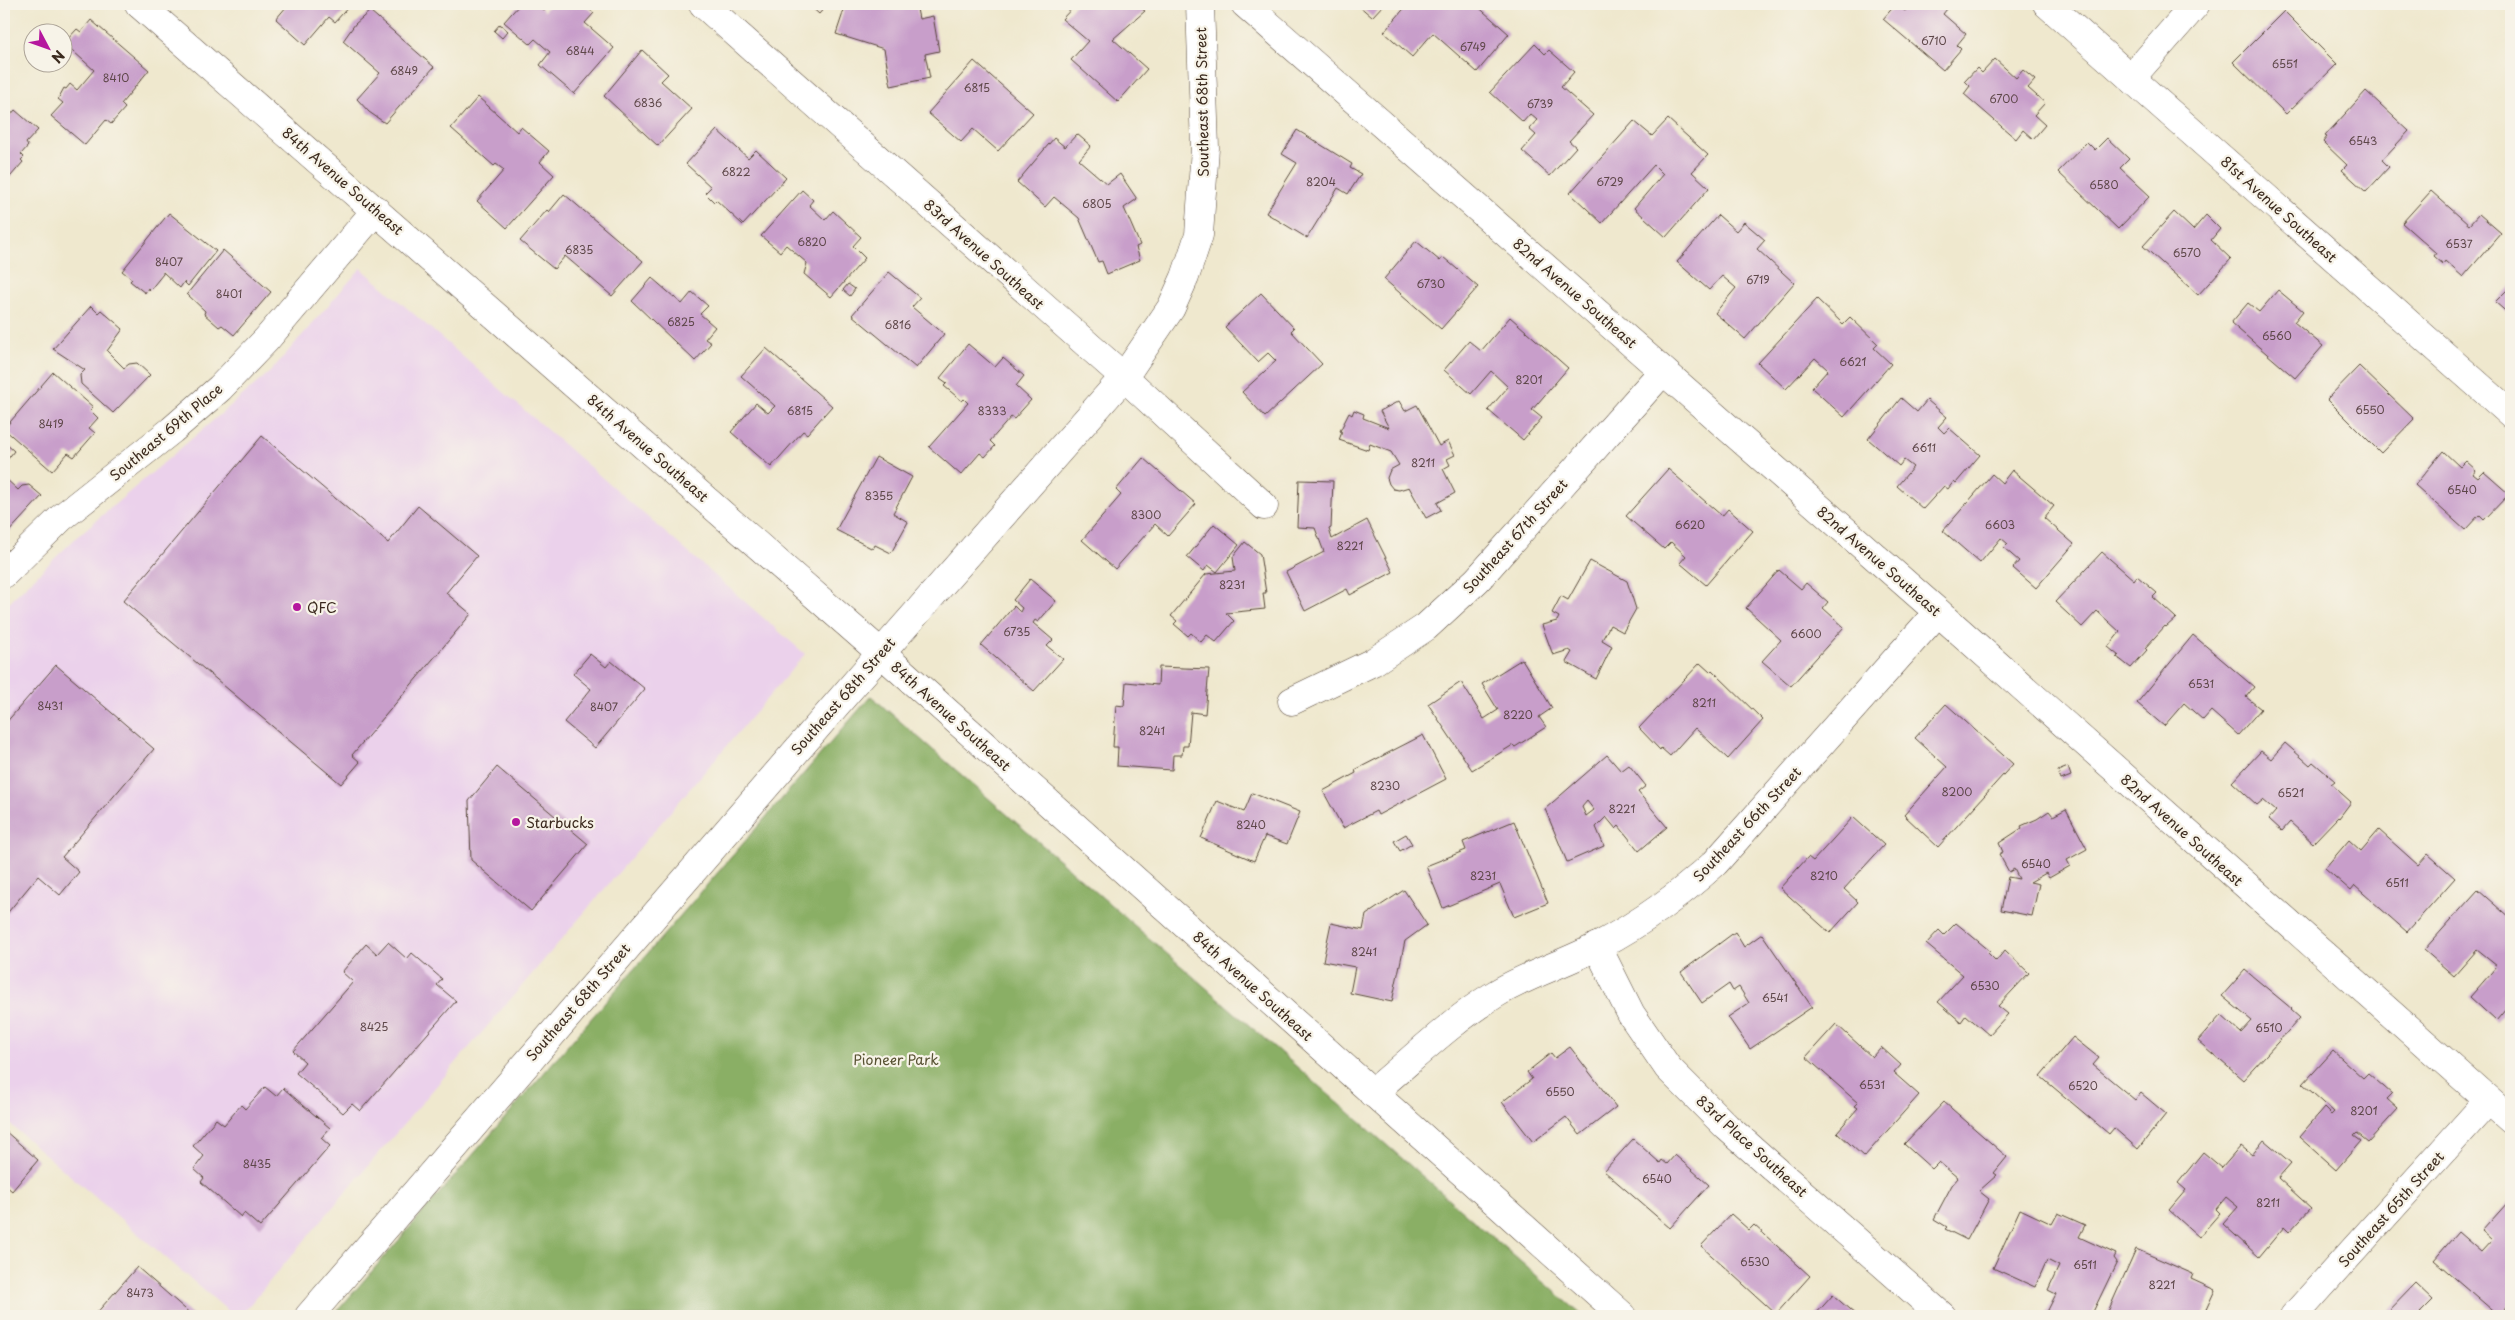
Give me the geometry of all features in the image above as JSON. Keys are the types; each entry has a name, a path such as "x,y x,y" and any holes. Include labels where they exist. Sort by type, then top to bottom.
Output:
{"street":[{"name":"84th Avenue Southeast","path":"138,4 881,653 1623,1316"},
{"name":"83rd Avenue Southeast","path":"703,4 1124,378 1264,506"},
{"name":"Southeast 68th Street","path":"309,1316 881,653 1124,378 1171,308 1185,277 1198,235 1205,148 1200,4"},
{"name":"82nd Avenue Southeast","path":"1245,4 1938,612 2511,1120"},
{"name":"81st Avenue Southeast","path":"2047,4 2511,414"},
{"path":"2131,78 2196,4"},
{"name":"Southeast 69th Place","path":"4,574 61,518 172,430 220,388 266,340 376,210"},
{"name":"Southeast 67th Street","path":"1292,701 1373,662 1426,627 1477,580 1663,371"},
{"name":"Southeast 66th Street","path":"1372,1093 1453,1024 1495,994 1597,946 1656,913 1715,863 1938,612"},
{"name":"83rd Place Southeast","path":"1597,946 1631,1014 1668,1068 1727,1127 1942,1316"},
{"name":"Southeast 65th Street","path":"2294,1316 2488,1101"}],"shaded area":[{"path":"361,268 805,654 240,1316 234,1316 4,1119 4,607 79,535 270,372"}],"green space":[{"name":"Pioneer Park","path":"871,696 1583,1316 333,1316"}],"building":[{"path":"284,4 351,4 335,22 329,17 305,45 276,19 287,6"},
{"path":"520,4 537,4 544,11 550,4 583,4 594,13 585,23 614,48 574,94 540,65 550,52 535,39 530,44 504,22"},
{"path":"808,4 828,4 819,14"},
{"path":"846,4 916,4 919,19 933,16 939,51 925,54 930,78 891,86 884,49 836,34"},
{"path":"1076,4 1135,4 1145,11 1113,39 1147,69 1118,102 1071,60 1088,41 1062,19"},
{"path":"1357,4 1384,4 1372,17"},
{"path":"1408,4 1475,4 1509,34 1477,72 1433,33 1412,57 1384,32"},
{"path":"1896,4 1905,11 1911,4 1941,4 1947,9 1943,14 1966,34 1957,45 1961,49 1943,70 1883,19"},
{"path":"370,11 434,67 385,123 369,112 357,99 380,73 343,41 355,24"},
{"path":"2284,11 2337,64 2286,114 2233,62"},
{"path":"91,20 149,70 121,104 125,108 111,124 106,120 85,145 51,116 63,103 58,99 64,88 66,89 70,84 77,90 94,70 72,50 72,34 77,29 81,32"},
{"path":"500,24 508,31 502,38 494,31"},
{"path":"1535,44 1545,54 1549,50 1574,72 1561,87 1593,115 1569,141 1576,147 1550,176 1522,151 1536,135 1529,129 1537,120 1530,114 1523,122 1490,92"},
{"path":"642,50 668,74 661,81 692,109 658,146 604,96"},
{"path":"1995,59 2016,78 2023,70 2035,80 2028,88 2045,103 2034,115 2045,125 2033,139 2023,130 2016,139 1964,94 1970,86 1965,81 1977,68 1982,73"},
{"path":"974,61 1033,113 998,151 973,129 961,142 928,113"},
{"path":"2366,91 2409,131 2382,160 2389,167 2366,192 2342,170 2347,165 2323,142 2327,137 2325,136"},
{"path":"478,97 517,132 521,127 549,151 540,162 554,175 507,228 477,201 504,170 496,164 494,166 451,128"},
{"path":"15,110 38,130 26,143 28,146 21,154 24,157 21,160 23,162 4,184 4,123"},
{"path":"1668,119 1708,155 1692,172 1709,188 1666,237 1634,208 1663,174 1654,165 1602,223 1570,193 1634,121 1652,136"},
{"path":"717,130 748,158 756,150 786,178 743,225 716,200 714,202 705,193 711,187 686,164"},
{"path":"1297,130 1352,164 1350,168 1361,174 1348,194 1338,188 1307,238 1266,213 1297,163 1282,154"},
{"path":"1077,134 1091,146 1079,160 1107,184 1120,174 1137,199 1124,208 1140,245 1136,247 1140,260 1107,274 1102,261 1098,262 1079,218 1054,197 1045,207 1017,182 1054,138 1065,147"},
{"path":"2107,138 2129,159 2120,168 2150,196 2118,229 2058,172 2087,142 2095,150"},
{"path":"802,190 813,200 809,205 825,220 833,211 861,237 853,246 865,258 831,297 804,274 807,263 786,245 780,252 761,236"},
{"path":"2431,191 2469,225 2479,214 2501,233 2463,277 2445,261 2443,264 2434,256 2436,253 2402,223"},
{"path":"564,194 643,261 612,296 565,256 554,269 520,241"},
{"path":"2174,212 2193,230 2206,215 2220,229 2211,240 2231,259 2198,295 2143,246"},
{"path":"169,213 216,251 188,286 184,282 180,288 163,272 150,290 148,288 145,293 130,281 132,279 122,271"},
{"path":"1718,215 1736,231 1744,222 1765,240 1757,249 1794,283 1745,339 1715,313 1736,288 1722,276 1709,290 1677,262"},
{"path":"1416,241 1440,261 1443,257 1478,287 1441,329 1384,279"},
{"path":"223,250 271,292 234,335 222,325 219,327 204,314 205,311 187,294"},
{"path":"889,272 920,298 912,307 944,334 916,368 852,315"},
{"path":"652,278 682,304 692,292 708,306 700,314 715,327 705,339 711,343 695,361 632,301"},
{"path":"848,284 855,289 850,296 843,290"},
{"path":"2511,286 2511,316 2495,302"},
{"path":"2278,290 2303,311 2294,322 2323,346 2295,378 2231,323 2248,303 2259,312"},
{"path":"1261,293 1294,328 1291,331 1322,364 1265,417 1242,392 1276,361 1268,353 1258,362 1225,327"},
{"path":"1817,299 1843,324 1850,317 1878,344 1874,348 1891,364 1844,417 1812,388 1828,370 1815,358 1786,389 1758,363"},
{"path":"91,306 98,313 101,310 123,329 107,351 124,368 129,364 137,363 150,375 113,413 81,384 80,375 85,370 53,349"},
{"path":"1510,317 1568,368 1532,410 1542,418 1523,440 1488,410 1508,387 1491,371 1471,394 1444,370 1469,341 1481,351"},
{"path":"968,344 995,367 1003,358 1024,376 1016,386 1031,400 1014,419 1011,417 990,441 995,446 985,457 980,453 961,475 929,447 968,403 964,399 962,401 944,386 947,383 940,378"},
{"path":"766,348 832,406 807,434 803,431 771,467 731,432 756,403 768,413 775,406 741,376"},
{"path":"2359,366 2414,419 2381,453 2327,399"},
{"path":"53,372 93,407 90,410 98,418 89,428 95,433 74,457 68,453 52,471 4,429"},
{"path":"1901,398 1917,412 1927,400 1947,417 1938,427 1944,433 1949,428 1980,455 1956,483 1954,481 1948,489 1944,486 1923,509 1897,486 1913,467 1904,460 1899,466 1868,439"},
{"path":"1399,401 1405,411 1417,405 1439,446 1448,441 1455,455 1447,459 1450,465 1443,469 1455,493 1437,503 1441,510 1426,518 1409,487 1399,490 1393,489 1389,484 1387,478 1390,470 1399,465 1391,452 1370,444 1368,450 1339,440 1342,432 1340,431 1349,413 1352,415 1354,410 1364,414 1363,418 1389,428 1380,411"},
{"name":"QFC","path":"262,436 388,543 418,506 477,556 446,593 471,614 352,755 360,762 341,784 123,601"},
{"path":"4,442 14,451 4,464"},
{"path":"2443,451 2460,467 2466,461 2476,470 2473,474 2478,478 2484,472 2509,494 2484,520 2479,515 2465,530 2415,485"},
{"path":"876,457 912,477 893,513 908,522 891,553 875,545 873,549 836,530"},
{"path":"1143,458 1196,504 1168,536 1155,524 1115,569 1082,540 1121,495 1116,490"},
{"path":"1668,469 1722,516 1728,509 1753,531 1706,585 1680,563 1686,556 1671,542 1664,549 1626,516"},
{"path":"2012,470 2054,506 2044,518 2074,544 2036,588 2013,568 2019,561 2004,548 2008,544 2001,538 1980,563 1943,531 1992,474 2002,483"},
{"path":"4,477 18,490 22,486 29,485 42,496 6,535 4,533"},
{"path":"1299,480 1333,481 1331,528 1329,529 1332,539 1367,520 1393,572 1350,595 1347,589 1305,611 1286,572 1324,552 1315,528 1297,527"},
{"path":"1214,524 1239,545 1217,572 1208,565 1204,571 1187,557"},
{"path":"1245,542 1260,554 1266,593 1263,593 1265,609 1226,613 1234,621 1216,642 1207,635 1201,642 1191,633 1188,636 1174,624 1177,621 1171,616 1206,574 1235,571 1233,557"},
{"path":"2102,552 2134,580 2137,576 2157,593 2153,597 2176,618 2165,626 2145,648 2147,650 2131,668 2108,647 2120,632 2097,611 2082,627 2055,602"},
{"path":"1590,561 1627,581 1636,609 1623,632 1610,625 1602,640 1612,646 1596,679 1566,662 1572,652 1569,650 1553,655 1542,625 1557,621 1559,617 1552,613 1561,596 1568,600"},
{"path":"1779,570 1801,589 1806,583 1828,602 1823,608 1844,627 1791,686 1762,661 1781,640 1746,608"},
{"path":"1030,579 1056,601 1038,622 1035,620 1033,623 1053,640 1047,646 1063,659 1034,691 981,645 1014,606 1020,612 1022,608 1013,600"},
{"path":"2193,635 2254,687 2246,697 2261,709 2238,735 2211,711 2203,720 2184,703 2164,726 2137,703"},
{"path":"590,654 606,667 611,661 645,689 595,748 564,722 591,689 573,674"},
{"path":"1522,659 1552,708 1539,717 1546,727 1515,747 1513,745 1472,770 1428,704 1461,682 1484,719 1498,710 1482,684"},
{"path":"1700,663 1710,672 1712,670 1763,720 1728,759 1695,728 1670,756 1661,748 1660,750 1639,728"},
{"path":"56,665 154,749 62,857 79,872 60,895 38,876 4,917 4,725"},
{"path":"1159,667 1209,669 1205,714 1191,712 1188,746 1183,746 1182,755 1173,755 1172,770 1117,766 1118,747 1113,747 1116,705 1124,706 1126,682 1158,685"},
{"path":"1946,704 2013,764 1938,847 1904,815 1947,767 1915,738"},
{"path":"1423,735 1446,779 1378,815 1376,811 1343,828 1323,791 1356,773 1355,770"},
{"path":"2285,743 2310,765 2313,762 2335,781 2331,784 2351,802 2339,818 2313,843 2290,822 2282,831 2269,819 2276,811 2263,800 2257,805 2232,782 2261,751 2271,759"},
{"path":"1607,755 1621,771 1629,765 1646,786 1638,792 1667,827 1639,851 1619,826 1616,829 1606,817 1596,827 1604,846 1567,862 1545,809","holes":["1587,801 1594,810 1586,816 1582,807"]},
{"name":"Starbucks","path":"497,767 588,844 531,911 471,860 469,801"},
{"path":"2068,767 2071,776 2061,780 2058,771"},
{"path":"1252,793 1300,812 1287,844 1265,836 1254,861 1201,838 1217,801 1244,812"},
{"path":"2066,809 2087,849 2067,860 2070,866 2049,878 2046,873 2030,882 2039,884 2032,916 2001,910 2008,877 2019,879 2014,869 2009,872 1999,854 2003,852 1999,843 2022,828 2021,826 2049,811 2053,816"},
{"path":"1853,817 1884,845 1844,889 1858,902 1830,933 1780,888 1808,857 1813,861"},
{"path":"1514,821 1548,903 1514,917 1500,884 1443,908 1426,866 1466,850 1463,842"},
{"path":"2379,830 2418,865 2428,854 2455,878 2407,932 2355,886 2351,891 2325,868 2349,840 2361,851"},
{"path":"1406,834 1412,844 1400,851 1394,841"},
{"path":"1404,890 1427,925 1405,941 1392,1002 1350,993 1355,967 1323,961 1331,923 1363,930 1366,915"},
{"path":"2478,890 2511,919 2511,1003 2496,1021 2470,997 2497,966 2477,950 2454,976 2424,950"},
{"path":"1956,923 1990,951 1988,953 1996,961 2005,950 2029,973 1998,1006 2008,1014 1989,1035 1966,1015 1961,1022 1938,1002 1963,975 1926,944 1939,930 1944,935"},
{"path":"1735,932 1744,947 1762,934 1812,1007 1750,1049 1728,1017 1749,1003 1739,987 1733,991 1729,984 1702,1003 1681,972"},
{"path":"388,942 407,959 412,953 442,979 437,985 456,1001 360,1111 352,1104 343,1113 296,1073 305,1062 293,1051 353,982 342,972 366,944 377,954"},
{"path":"2245,970 2292,1009 2300,1018 2243,1080 2198,1041 2221,1015 2241,1033 2252,1021 2222,996"},
{"path":"1836,1024 1872,1057 1881,1047 1901,1065 1894,1073 1919,1095 1864,1157 1837,1132 1858,1108 1855,1106 1858,1103 1806,1057"},
{"path":"2073,1037 2099,1058 2093,1065 2135,1100 2141,1093 2166,1114 2138,1149 2114,1128 2109,1134 2040,1076"},
{"path":"1570,1047 1616,1107 1580,1135 1566,1117 1533,1142 1502,1102 1532,1079 1527,1072 1551,1053 1555,1058"},
{"path":"2333,1051 2363,1078 2368,1073 2392,1094 2387,1099 2398,1109 2368,1142 2357,1133 2354,1136 2361,1141 2336,1170 2299,1137 2324,1108 2331,1115 2334,1112 2303,1084"},
{"path":"265,1087 276,1096 283,1088 330,1128 321,1138 330,1146 260,1227 244,1213 241,1217 201,1182 204,1178 194,1169 204,1156 193,1146 216,1119 224,1125 241,1105 245,1109"},
{"path":"1944,1102 2007,1157 1994,1173 1997,1175 1979,1191 1989,1199 1967,1240 1945,1229 1947,1227 1934,1219 1952,1185 1958,1178 1939,1162 1932,1169 1904,1144"},
{"path":"4,1130 38,1160 12,1191 4,1184"},
{"path":"1633,1139 1660,1163 1662,1160 1667,1164 1675,1155 1709,1185 1670,1228 1604,1171"},
{"path":"2264,1140 2291,1163 2278,1178 2311,1208 2289,1232 2284,1227 2259,1257 2223,1224 2238,1207 2226,1197 2216,1209 2220,1213 2199,1237 2169,1210 2186,1190 2178,1183 2203,1152 2222,1168 2241,1146 2252,1155"},
{"path":"2508,1202 2511,1204 2511,1302 2499,1316 2434,1260 2458,1232 2481,1252 2492,1240 2482,1231"},
{"path":"2020,1209 2052,1224 2058,1213 2085,1225 2079,1237 2116,1254 2114,1258 2117,1262 2091,1316 2045,1316 2056,1294 2048,1290 2059,1266 2047,1260 2035,1287 1993,1268"},
{"path":"1731,1214 1749,1230 1754,1225 1810,1276 1776,1314 1701,1246"},
{"path":"2136,1249 2193,1274 2191,1279 2215,1290 2203,1316 2165,1316 2160,1314 2159,1316 2106,1316"},
{"path":"137,1267 193,1316 94,1316"},
{"path":"2415,1283 2433,1300 2420,1313 2424,1316 2383,1316"},
{"path":"1833,1295 1857,1316 1814,1316"}],"place":[{"name":"QFC","path":"297,607"},
{"name":"Starbucks","path":"516,822"}]}
